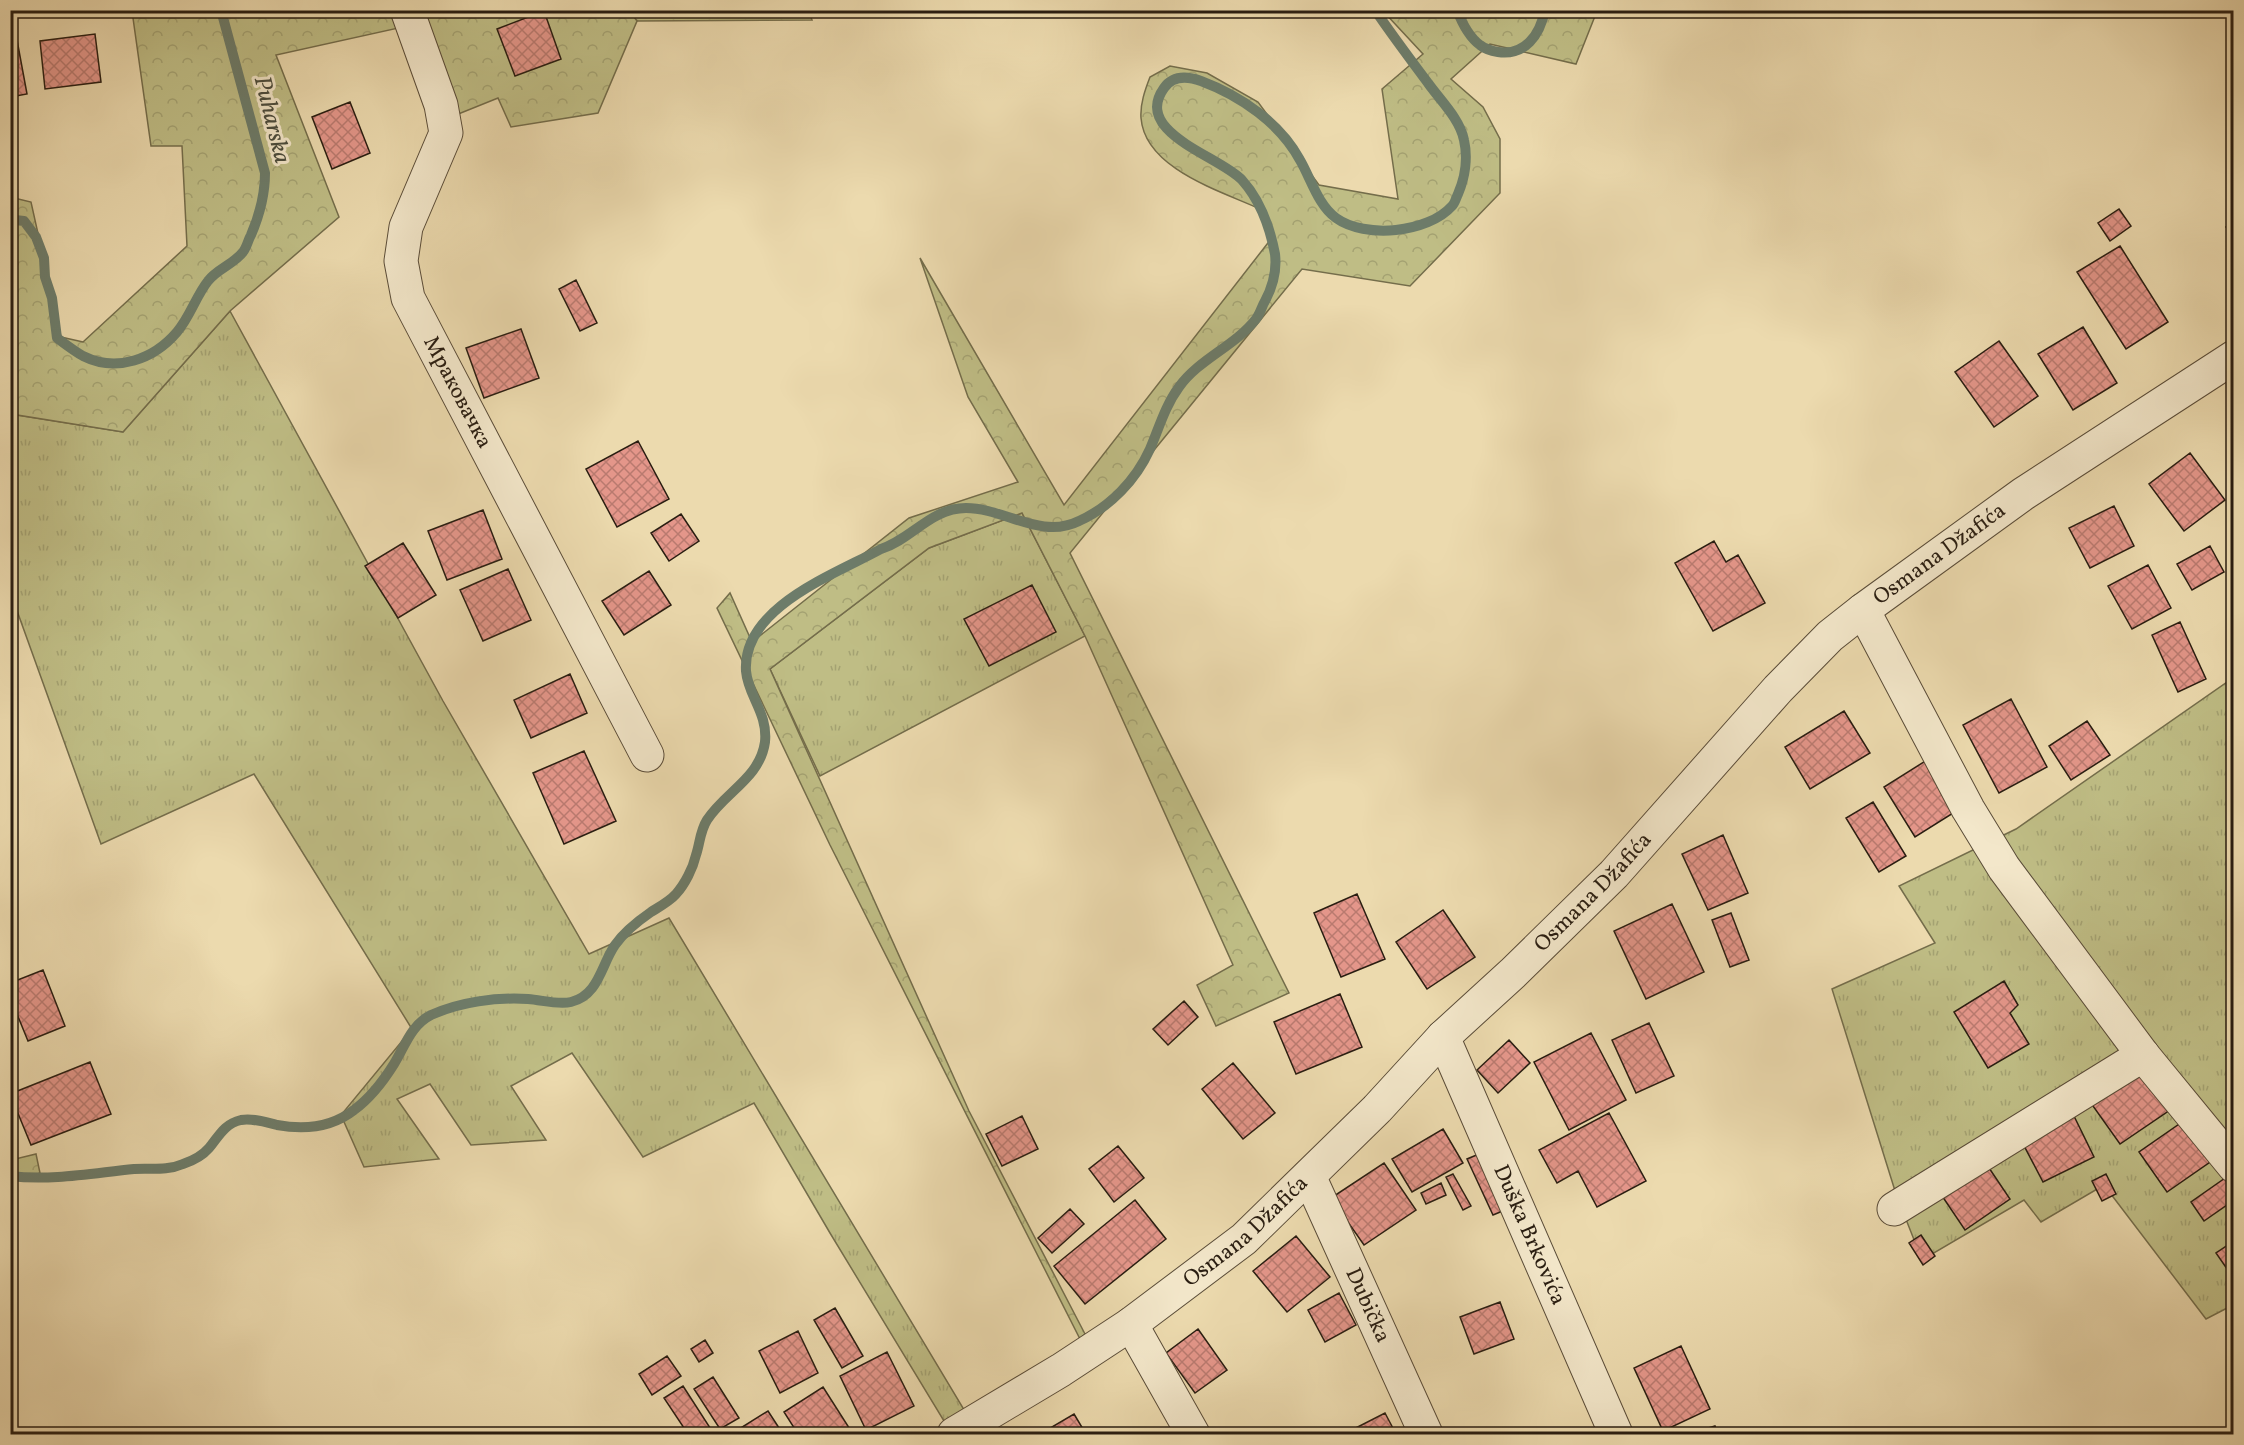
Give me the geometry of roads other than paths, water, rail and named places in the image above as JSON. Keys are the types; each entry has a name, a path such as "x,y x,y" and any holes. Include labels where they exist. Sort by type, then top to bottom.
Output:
{"street":[{"name":"Мраковачка","path":"407,10 441,105 446,133 406,226 401,261 408,298 647,755"},
{"name":"Osmana Džafića","path":"954,1434 1061,1370 1131,1324 1244,1239 1377,1109 1443,1037 1513,973 1614,874 1778,689 1830,636 2023,494 2234,357"},
{"path":"1863,610 1968,809 2004,868 2143,1055 2234,1166"},
{"name":"Duška Brkovića","path":"1443,1037 1616,1434"},
{"path":"1894,1209 2143,1055"},
{"name":"Dubička","path":"1310,1176 1426,1434"},
{"path":"1131,1324 1193,1434"}],"waterway":[{"name":"Puharska","path":"10,214 15,220 24,221 36,237 44,258 45,277 52,298 57,338 83,356 109,363 122,363 146,356 168,341 182,326 208,281 244,250 257,220 263,197 265,173 221,10"},
{"path":"10,1176 57,1177 177,1166 201,1155 226,1127 241,1120 297,1127 327,1124 345,1116 371,1095 390,1070 413,1030 431,1015 478,1001 516,999 566,1003 588,993 615,945 641,919 671,899 679,890 693,865 701,833 707,820 749,775 762,755 765,742 764,722 750,689 746,671 749,648 759,628 775,611 795,595 817,582 892,544 932,518 954,509 980,509 1022,522 1051,527 1065,526 1090,515 1130,482 1150,449 1170,402 1187,377 1238,337 1257,317 1270,290 1275,272 1275,254 1267,224 1254,196 1242,180 1169,131 1160,118 1157,104 1168,84 1181,78 1196,79 1231,94 1258,112 1282,134 1292,147 1324,206 1336,218 1348,225 1379,231 1412,227 1428,222 1453,205 1465,168 1466,154 1462,132 1449,110 1375,10"},
{"path":"1457,10 1472,38 1489,50 1498,52 1516,51 1530,42 1539,28 1545,10"}]}
